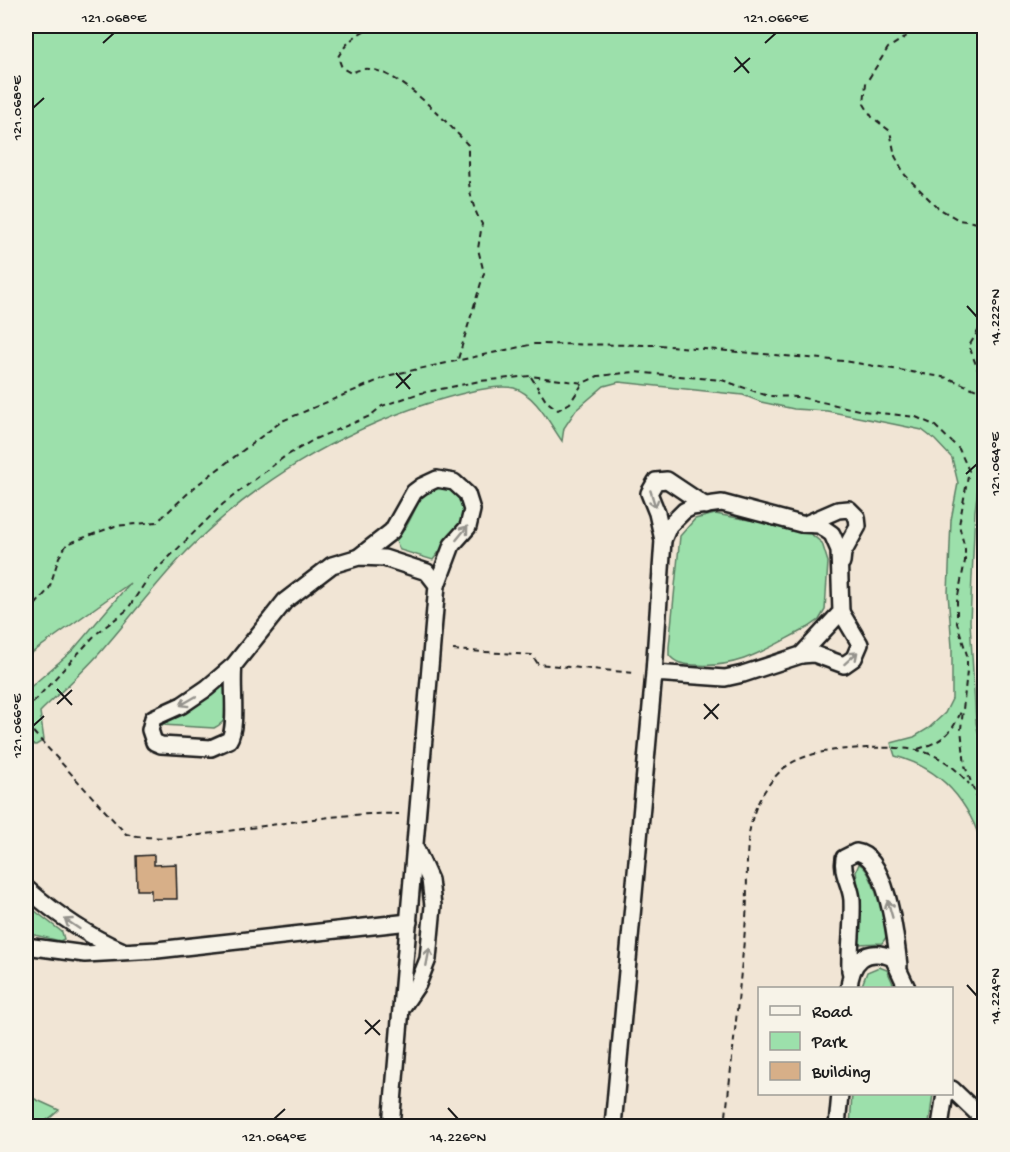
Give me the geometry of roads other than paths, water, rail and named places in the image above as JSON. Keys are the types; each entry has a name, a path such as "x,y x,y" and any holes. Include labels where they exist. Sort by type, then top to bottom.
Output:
{"street":[{"path":"234,665 231,684 234,728 229,740 218,748 161,745 154,742 150,735 153,718 197,696 234,665 285,601 323,570 359,557 392,531 414,492 437,479 454,482 467,494 472,510 468,527 452,544 437,585 391,1126"},
{"path":"613,1126 654,673 663,540 657,513 649,493 656,481 667,480 706,506"},
{"path":"654,673 725,678 801,655 814,654 844,665 854,658 860,644 841,612 839,550 832,534 819,525 801,524 722,503 692,507 684,511 669,526 663,540"},
{"path":"801,524 817,521 838,510 849,509 853,512 858,526 843,553 841,568"},
{"path":"359,557 384,558 427,572 437,585"},
{"path":"801,655 841,612"},
{"path":"401,1008 424,971 428,959 433,894 416,848"},
{"path":"849,987 852,899 843,865 844,858 856,852 870,858 877,868 893,917 899,966 907,987"},
{"path":"26,888 54,912 93,938 124,951"},
{"path":"26,946 86,954 157,951 409,922"},
{"path":"850,971 855,963 871,954 893,958 899,966"},
{"path":"953,1091 978,1114 979,1126"},
{"path":"837,1126 840,1095"},
{"path":"940,1126 945,1095"}],"waterway":[{"path":"26,1119 37,1126"}]}
